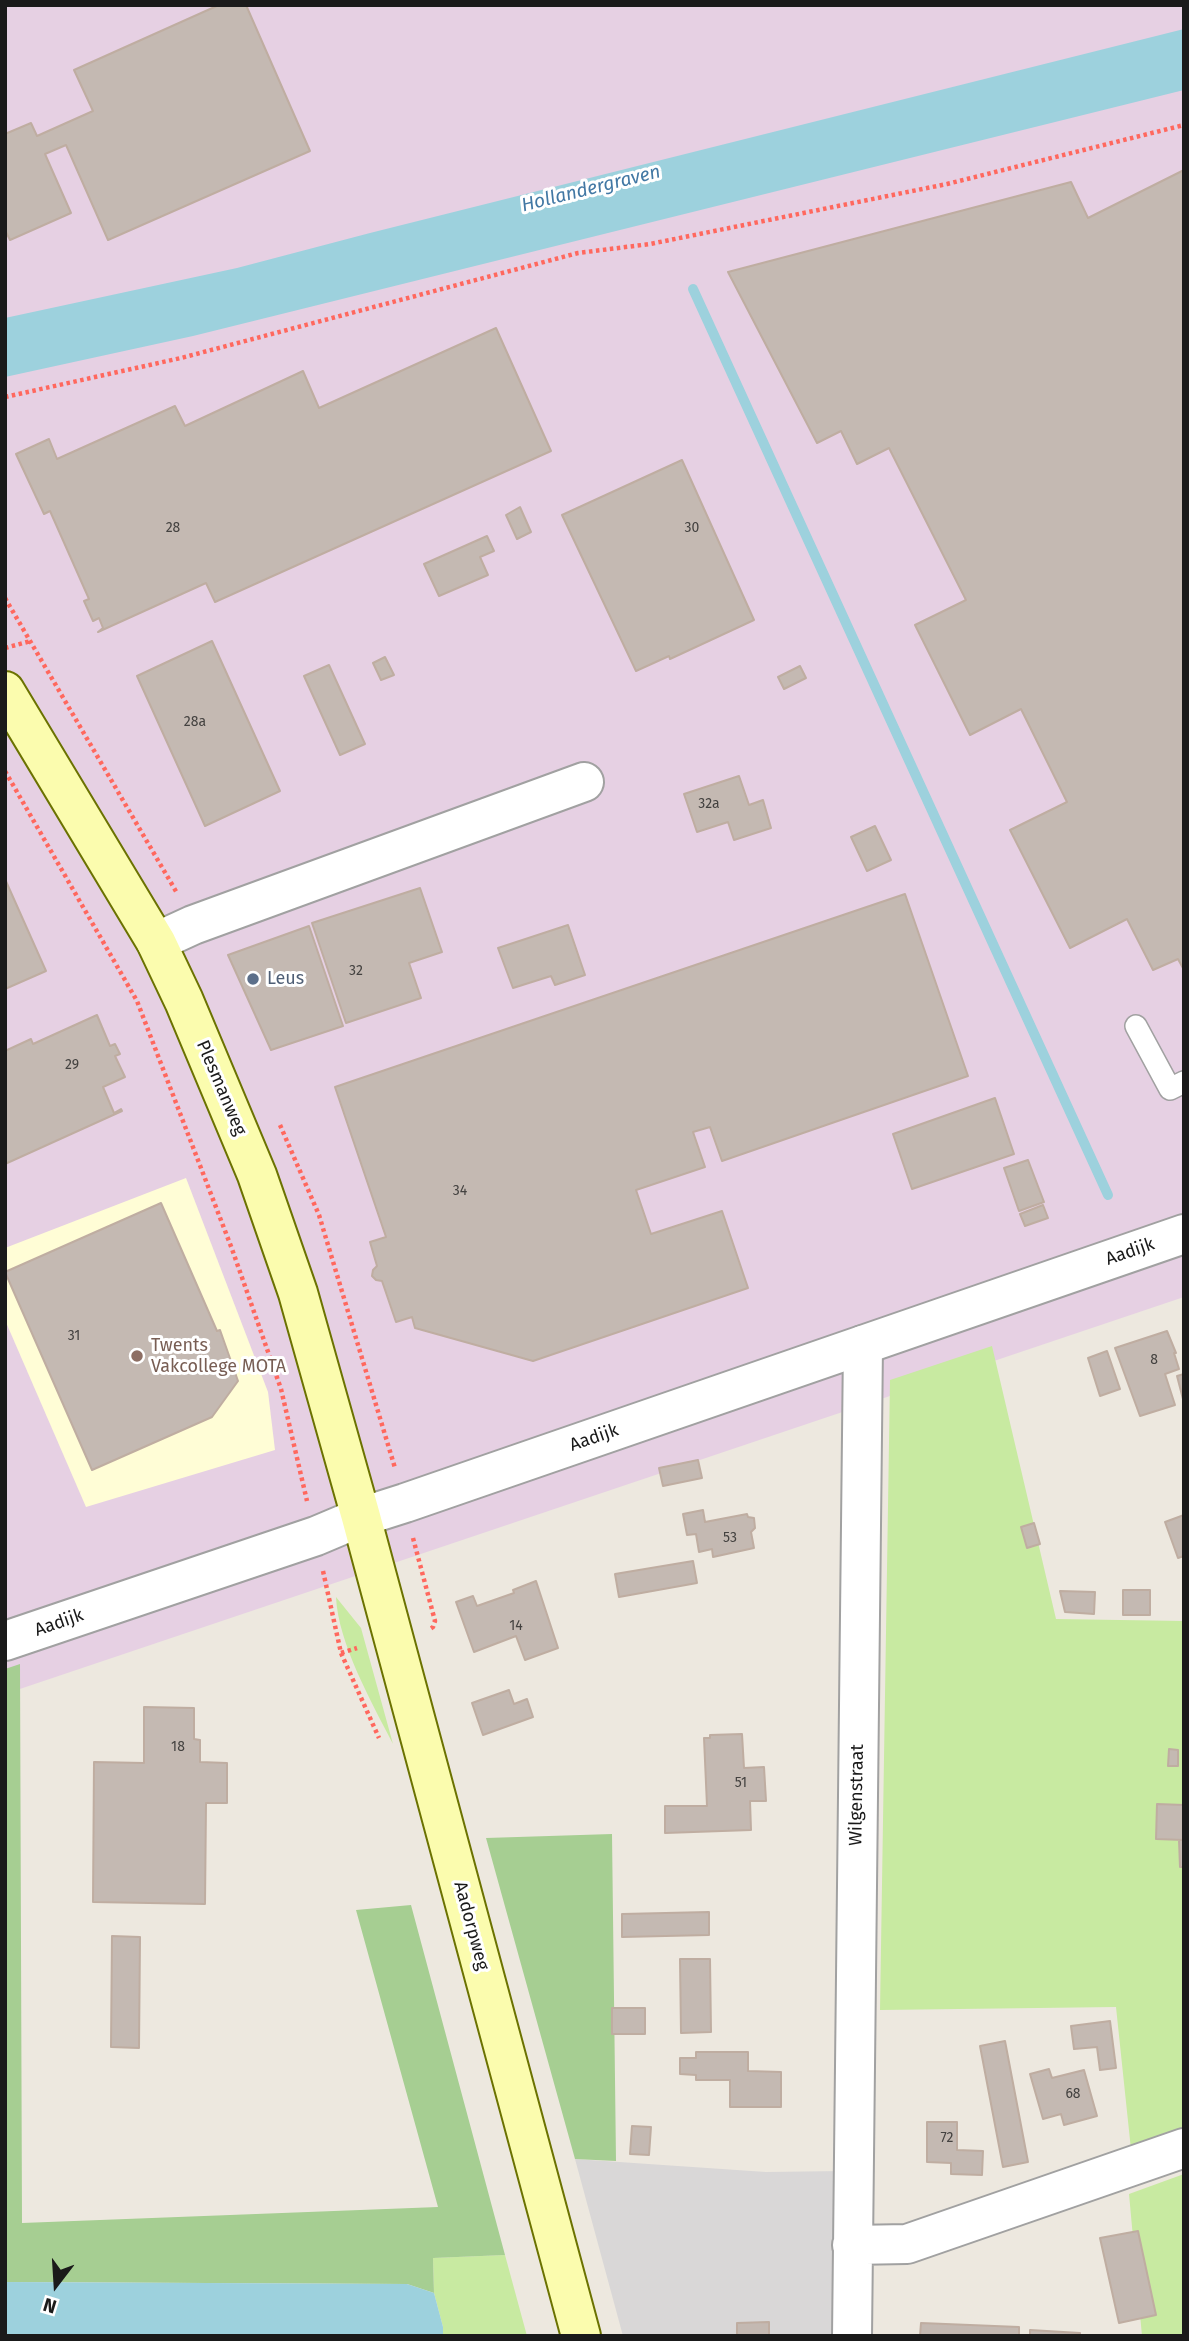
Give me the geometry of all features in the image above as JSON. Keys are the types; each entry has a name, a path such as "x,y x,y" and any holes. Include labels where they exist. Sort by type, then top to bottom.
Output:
{"main road":[{"name":"Plesmanweg","path":"5,691 156,942 199,1036 257,1175 298,1293 361,1517"},
{"name":"Aadorpweg","path":"361,1517 581,2336"}],"street":[{"path":"156,942 206,920 584,782"},
{"name":"Aadijk","path":"5,1641 316,1536 361,1517 1184,1234"},
{"name":"Wilgenstraat","path":"852,2336 863,1345"},
{"path":"852,2245 907,2244 1184,2148"}],"lane":[{"path":"1136,1026 1170,1089 1184,1082"}],"path":[{"path":"5,397 181,358 578,253 650,244 947,184 1184,125"},
{"path":"5,648 31,641"},
{"path":"5,771 137,1001 232,1249 281,1390 341,1653"}],"shaded area":[{"path":"5,5 1184,5 1184,1297 5,1694"},
{"name":"Twents Vakcollege MOTA","path":"186,1178 268,1392 275,1450 86,1507 5,1320 5,1248"},
{"path":"575,2159 766,2172 843,2171 841,2336 623,2336"}],"green space":[{"path":"992,1346 1056,1619 1184,1621 1184,2137 1132,2159 1116,2007 880,2010 890,1380"},
{"path":"336,1597 361,1628 393,1744 349,1653 338,1615"},
{"path":"20,1664 22,2223 438,2207 356,1910 411,1905 505,2255 433,2258 434,2293 407,2284 5,2282 5,1669"},
{"path":"612,1834 616,2161 575,2159 486,1838"},
{"path":"1184,2174 1184,2336 1142,2336 1129,2194"},
{"path":"505,2255 527,2336 443,2336 434,2293 433,2258"},
{"path":"5,2334 374,2336 5,2336"}],"water":[{"name":"Hollandergraven","path":"1184,29 1184,90 193,336 5,377 5,318 237,268"},
{"path":"5,2282 407,2284 434,2293 443,2336 5,2334"}],"building":[{"path":"219,5 246,5 310,151 108,240 66,145 45,154 71,213 10,240 5,230 5,134 31,123 37,136 93,111 74,70"},
{"path":"1184,170 1184,970 1178,959 1153,970 1127,919 1070,948 1010,830 1067,802 1021,709 970,735 915,625 966,600 889,448 857,464 841,431 817,443 728,272 1071,182 1088,218"},
{"path":"496,328 551,451 215,602 206,583 98,632 103,628 99,618 93,621 84,601 89,599 50,511 44,514 16,454 49,439 57,459 175,406 185,426 303,371 319,408"},
{"path":"682,460 754,620 670,659 669,656 636,671 562,515"},
{"path":"520,507 531,532 517,539 506,515"},
{"path":"487,536 494,551 480,557 488,575 439,596 424,564"},
{"path":"212,641 280,791 205,826 137,676"},
{"path":"385,657 394,675 381,680 373,663"},
{"path":"329,665 365,744 340,755 304,676"},
{"path":"800,666 806,678 784,689 778,677"},
{"path":"739,776 749,805 763,800 771,828 734,840 728,822 697,832 684,794"},
{"path":"875,826 891,860 867,871 851,837"},
{"path":"5,879 46,971 5,989"},
{"path":"420,888 442,952 409,963 421,998 346,1023 312,923"},
{"path":"905,894 968,1076 722,1161 710,1127 693,1132 705,1167 636,1190 651,1234 722,1211 748,1288 533,1361 415,1328 412,1317 396,1322 382,1281 372,1276 377,1266 370,1242 386,1237 335,1087"},
{"path":"568,925 585,975 555,985 551,976 513,988 498,948"},
{"path":"309,926 343,1026 271,1050 228,955"},
{"path":"97,1015 110,1046 115,1044 120,1054 115,1056 125,1077 103,1087 114,1113 121,1109 122,1111 5,1164 5,1051 31,1039 33,1044"},
{"path":"995,1098 1014,1154 912,1189 893,1134"},
{"path":"1028,1160 1044,1202 1019,1211 1004,1168"},
{"name":"Twents Vakcollege MOTA","path":"161,1203 217,1331 220,1330 238,1381 212,1417 92,1470 5,1272"},
{"path":"1043,1205 1048,1218 1025,1226 1020,1214"},
{"path":"1167,1331 1179,1369 1165,1374 1175,1405 1140,1416 1115,1348"},
{"path":"1107,1351 1120,1389 1100,1396 1088,1358"},
{"path":"1184,1374 1184,1403 1177,1376"},
{"path":"698,1460 702,1478 663,1486 659,1468"},
{"path":"703,1510 705,1522 747,1514 748,1517 754,1518 755,1528 751,1532 754,1548 713,1557 712,1549 699,1552 696,1534 687,1535 683,1514"},
{"path":"1184,1515 1184,1556 1178,1558 1165,1522"},
{"path":"1034,1523 1040,1544 1027,1548 1021,1527"},
{"path":"693,1561 697,1583 619,1597 615,1574"},
{"path":"536,1581 558,1648 525,1660 516,1636 474,1652 456,1602 473,1596 477,1606 514,1593 513,1590"},
{"path":"1123,1590 1150,1590 1150,1615 1123,1615"},
{"path":"1060,1591 1095,1592 1094,1614 1065,1612"},
{"path":"509,1690 514,1704 527,1699 533,1717 483,1735 472,1703"},
{"path":"144,1707 194,1708 194,1739 200,1740 200,1762 227,1763 227,1803 206,1803 205,1904 93,1902 94,1762 144,1763"},
{"path":"742,1734 744,1768 764,1767 766,1801 750,1801 751,1830 665,1833 665,1806 707,1806 704,1738 710,1738 710,1735"},
{"path":"1169,1749 1178,1750 1178,1766 1168,1766"},
{"path":"1157,1804 1184,1805 1184,1840 1156,1839"},
{"path":"1179,1840 1184,1840 1184,1867 1180,1867"},
{"path":"709,1912 709,1935 622,1937 622,1914"},
{"path":"112,1936 140,1937 139,2048 111,2047"},
{"path":"680,1959 710,1959 711,2032 681,2033"},
{"path":"612,2008 645,2008 645,2034 612,2034"},
{"path":"1110,2021 1116,2068 1100,2070 1097,2047 1074,2049 1071,2026"},
{"path":"1005,2041 1028,2162 1003,2167 980,2046"},
{"path":"696,2052 748,2052 748,2071 781,2072 781,2107 730,2107 730,2080 696,2080 696,2075 680,2074 680,2058 696,2058"},
{"path":"1049,2069 1052,2078 1084,2070 1097,2116 1064,2125 1061,2114 1043,2119 1030,2074"},
{"path":"927,2122 957,2122 957,2150 983,2151 982,2175 951,2174 951,2163 927,2162"},
{"path":"632,2126 651,2127 649,2155 630,2154"},
{"path":"1138,2231 1156,2315 1119,2323 1100,2238"},
{"path":"769,2322 769,2336 737,2336 737,2323"},
{"path":"921,2323 1019,2327 1019,2336 920,2336"},
{"path":"1030,2330 1080,2333 1080,2336 1030,2336"}],"waterway":[{"path":"693,289 1108,1195"}],"place":[{"name":"Leus","path":"253,979"},
{"name":"Twents Vakcollege MOTA","path":"137,1356"}]}
